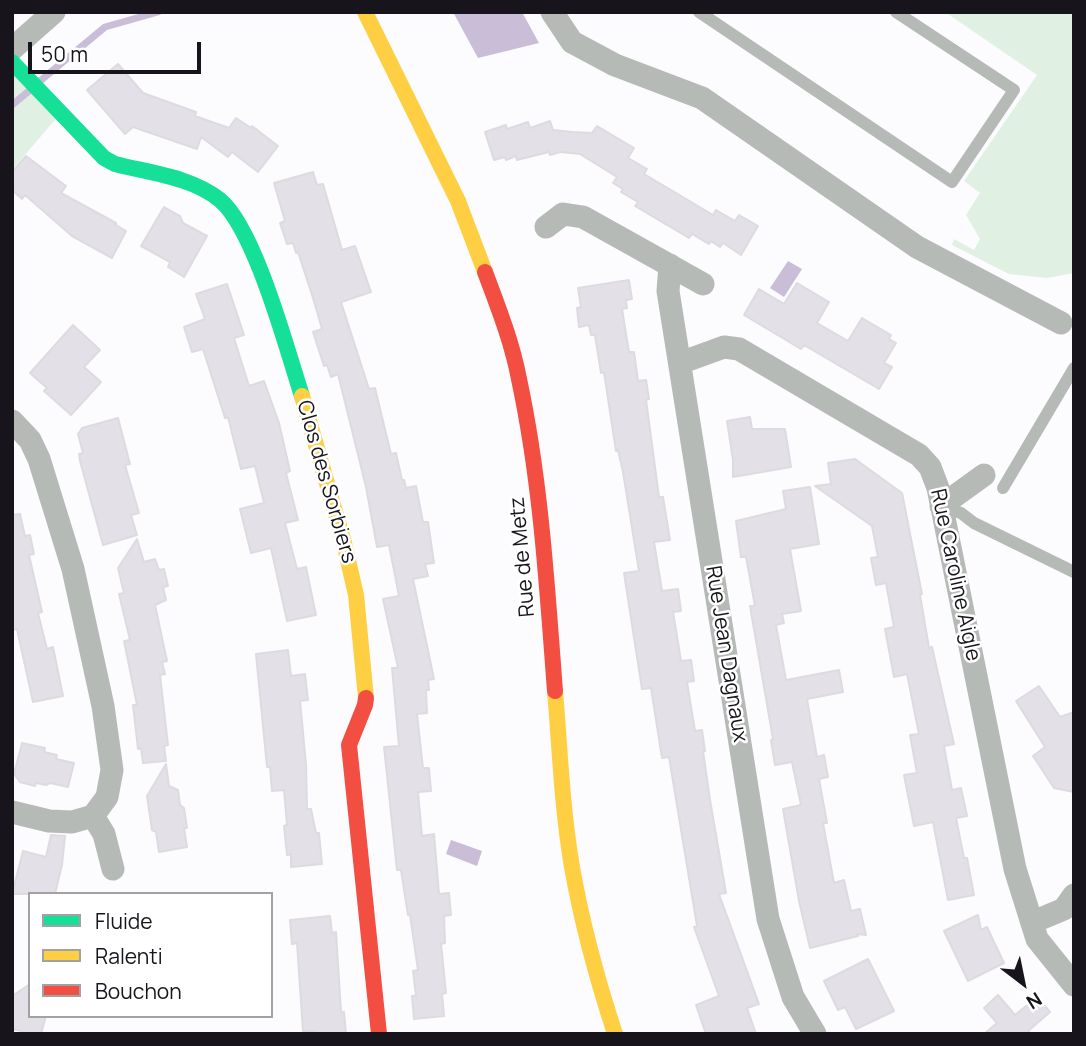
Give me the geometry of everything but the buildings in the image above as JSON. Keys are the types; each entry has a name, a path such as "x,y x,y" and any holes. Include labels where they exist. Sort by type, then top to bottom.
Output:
{"main road":[{"name":"Rue de Metz","path":"365,12 475,241 519,377 542,515 564,803 572,865 583,923 615,1034"},
{"name":"Rue de Metz","path":"389,23 406,94"},
{"name":"Clos des Sorbiers","path":"12,62 104,158 115,164 191,183 220,201 244,231 310,419 356,595 366,692 365,705 349,745 379,1034"}],"street":[{"path":"12,49 54,12"},
{"path":"552,12 572,41 615,65 702,97 917,247 1067,326"},
{"path":"546,227 563,214 583,217 703,284"},
{"name":"Rue Jean Dagnaux","path":"670,265 668,290 768,919 793,997 815,1034"},
{"name":"Rue Caroline Aigle","path":"680,363 724,347 739,349 919,455 930,467 941,506 1015,869 1037,939 1074,985"},
{"path":"12,421 30,440 39,459 73,569 103,706 112,770 107,797 93,817 72,822 49,821 12,812"},
{"path":"941,506 984,475"},
{"path":"93,817 104,834 113,869"},
{"path":"1033,922 1064,909 1074,895"}],"lane":[{"path":"699,12 952,182 1014,90 896,12"},
{"path":"1003,488 1074,368"},
{"path":"941,506 961,513 974,523 1074,572"}],"green space":[{"path":"945,12 1074,12 1074,273 1047,278 1009,274 952,245 954,239 974,250 980,239 966,215 980,193 964,181 1037,75"},
{"path":"12,62 60,114 12,170"}],"shaded area":[{"path":"453,12 522,12 539,43 478,58"},
{"path":"788,261 802,269 784,297 770,288"},
{"path":"451,840 482,851 477,866 446,854"}],"waterway":[{"path":"40,81 105,27 158,12"},
{"path":"12,105 29,91"}],"traffic: fast":[{"path":"12,62 104,158 115,164 184,181 220,200 233,215 257,263 279,321 302,396"}],"traffic: slow":[{"path":"365,12 458,201 485,272"},
{"path":"302,396 356,595 366,698"},
{"path":"555,691 572,867 590,951 615,1034"}],"traffic: jam":[{"path":"485,272 513,352 527,418 542,534 555,691"},
{"path":"366,698 349,745 379,1034"}]}
